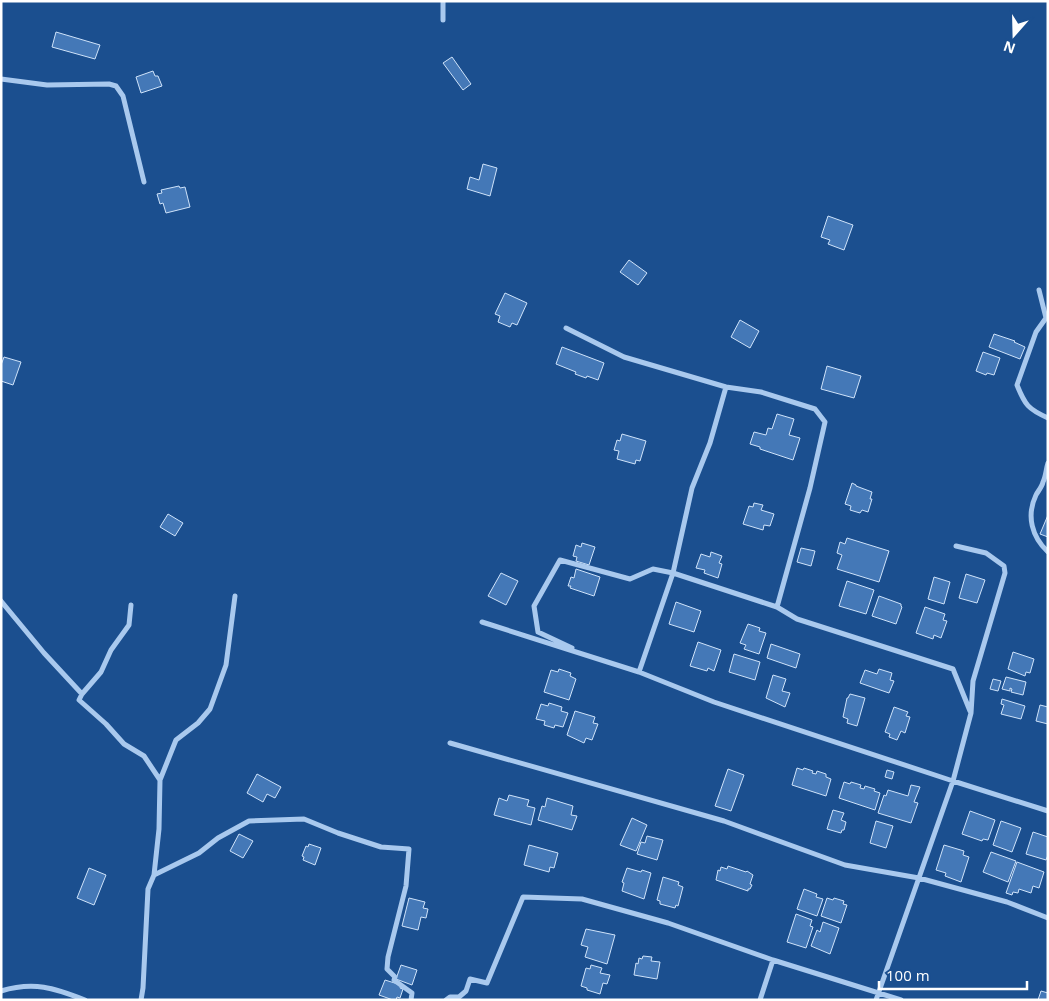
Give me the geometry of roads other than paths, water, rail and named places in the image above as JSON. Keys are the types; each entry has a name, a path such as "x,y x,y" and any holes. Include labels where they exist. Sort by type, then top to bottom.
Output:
{"street":[{"path":"443,1 443,20"},
{"path":"1,79 47,85 109,84 116,86 123,96 144,182"},
{"path":"1039,290 1046,318 1036,332 1017,385 1025,404 1034,412 1048,418"},
{"path":"566,328 624,357 726,387 761,392 815,409 825,422 810,488 777,607"},
{"path":"639,672 673,573 692,488 710,443 726,387"},
{"path":"1048,463 1043,484 1031,507 1031,524 1040,544 1048,552"},
{"path":"876,1000 953,780 971,713 973,681 1005,573 1004,566 986,553 956,546"},
{"path":"589,656 538,632 534,606 560,560 630,580 653,569 673,573 777,607 797,619 953,668 971,713"},
{"path":"141,1000 148,889 154,875 160,780 176,740 198,722 210,708 226,665 235,596"},
{"path":"1,601 44,653 82,694"},
{"path":"131,604 129,625 111,650 101,672 79,700 106,724 124,744 144,756 160,780"},
{"path":"482,622 639,672 714,702 1048,811"},
{"path":"450,743 724,821 845,865 918,878 1007,902 1048,918"},
{"path":"154,875 199,852 218,838 249,821 304,819 381,847 409,850 406,886 386,968 395,977 394,980 412,992 411,1000"},
{"path":"446,1000 450,997 459,997 466,990 470,979 487,983 523,897 582,899 668,923 773,960 901,1000"},
{"path":"760,1000 773,960"},
{"path":"1,991 16,986 34,985 85,1000"}]}
